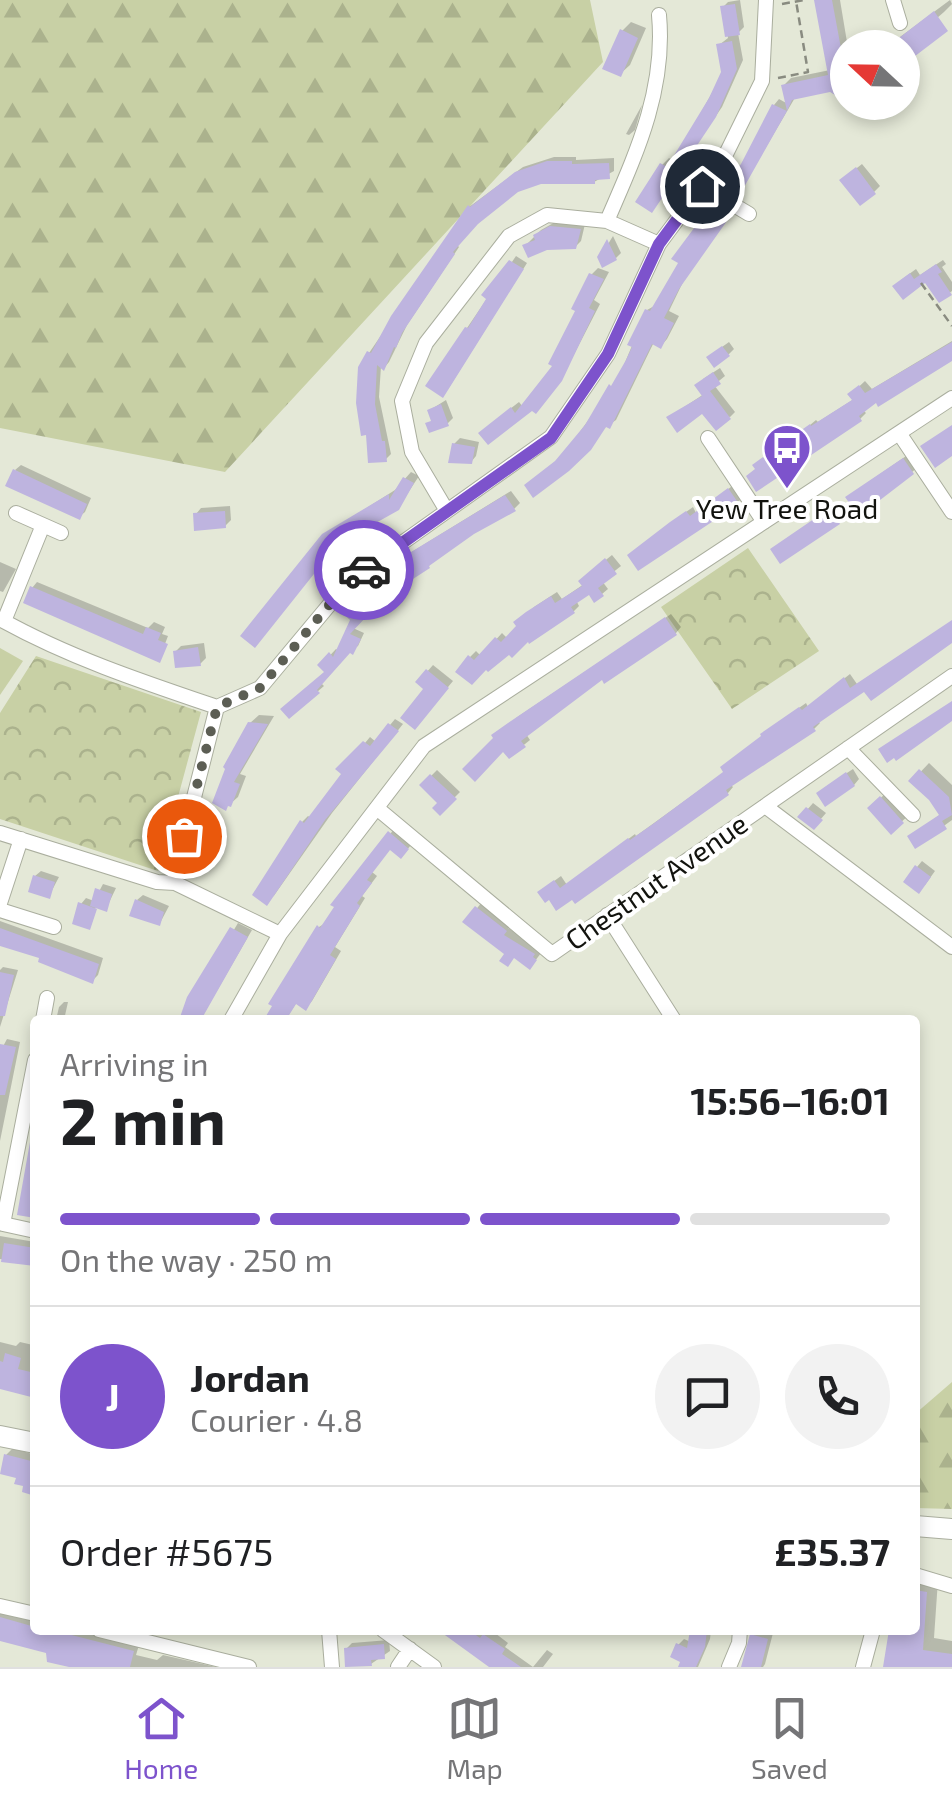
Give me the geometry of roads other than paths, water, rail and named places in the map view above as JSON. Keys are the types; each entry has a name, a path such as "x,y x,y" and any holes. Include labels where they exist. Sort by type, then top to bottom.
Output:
{"highway":[{"path":"0,1436 30,1442"},
{"path":"920,1526 952,1529"}],"street":[{"path":"893,0 900,23"},
{"path":"43,525 2,620 37,640 217,707 260,688 350,580 551,438 608,354 659,244 726,154 762,81 766,3"},
{"path":"607,221 646,128 656,91 662,47 660,15"},
{"path":"702,186 749,214"},
{"path":"447,512 412,452 402,401 426,343 509,236 547,215 607,221 659,244"},
{"path":"234,1015 280,934 424,746 952,398"},
{"path":"899,433 952,512"},
{"path":"708,438 764,522"},
{"path":"16,512 61,533"},
{"name":"Chestnut Avenue","path":"378,808 552,954 952,676"},
{"path":"217,707 176,868 176,883 280,934"},
{"path":"848,748 913,815"},
{"path":"765,806 952,947"},
{"path":"0,832 158,882 176,883"},
{"path":"21,839 0,906 54,927"},
{"path":"607,915 671,1015"},
{"path":"44,1015 47,998"},
{"path":"30,1084 1,1224 30,1230"},
{"path":"920,1576 952,1586"},
{"path":"0,1606 30,1613"},
{"path":"119,1635 249,1667"},
{"path":"329,1635 332,1667"},
{"path":"391,1635 434,1667"},
{"path":"728,1667 740,1635"},
{"path":"863,1667 873,1635"},
{"path":"398,1667 410,1648"}],"place":[{"name":"Yew Tree Road","path":"787,490"}]}
